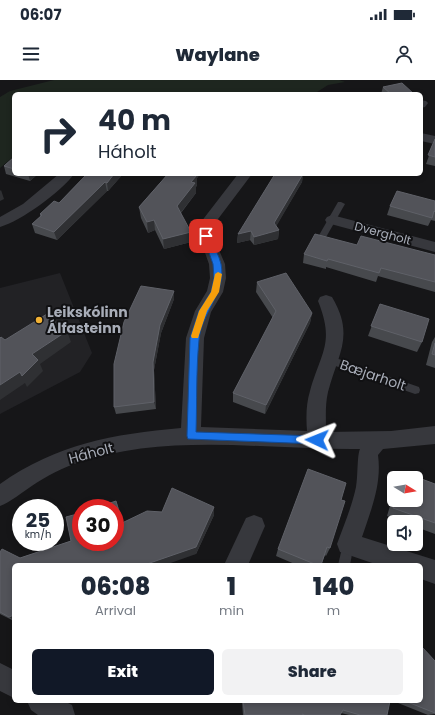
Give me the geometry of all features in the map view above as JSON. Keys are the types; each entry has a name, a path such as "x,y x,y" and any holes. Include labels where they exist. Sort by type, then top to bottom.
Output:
{"street":[{"path":"423,137 435,140"},
{"path":"0,222 13,217 33,204 65,176"},
{"path":"191,436 194,338 203,311 215,292 218,272 217,264 206,236 208,222 243,176"},
{"name":"Dvergholt","path":"332,220 435,247"},
{"name":"Bæjarholt","path":"317,440 316,423 319,392 335,343 335,326 332,313 326,301"},
{"name":"Háholt","path":"0,496 20,481 38,471 74,456 129,443 191,436 317,440 378,439 435,435"},
{"path":"378,439 368,453 368,484 348,544 407,563"},
{"path":"237,563 254,526"},
{"path":"423,569 435,572"},
{"path":"0,676 12,684"}],"lane":[{"path":"322,237 341,204"},
{"name":"Bæjarholt","path":"330,360 415,390"},
{"path":"344,563 348,544"}],"shaded area":[{"path":"54,80 339,80 345,82 328,85 317,92 12,92 12,158 0,168 0,97 10,91"},
{"name":"Leikskólinn Álfasteinn","path":"60,273 92,353 80,372 0,414 0,288"}],"building":[{"path":"402,83 412,92 389,92 383,87"},
{"path":"435,139 435,157 428,155"},
{"path":"12,159 12,168 4,166"},
{"path":"85,176 112,176 107,183 105,182 54,232 32,224 54,201 59,203"},
{"path":"166,176 196,176 191,182 195,183 177,206 191,232 163,239 154,220 147,222 139,207"},
{"path":"274,176 302,176 274,223 279,230 254,237 251,231 238,234"},
{"path":"397,191 435,201 435,212 434,211 432,218 390,206"},
{"path":"315,234 357,245 361,236 435,255 435,282 381,268 379,273 304,254"},
{"path":"286,273 312,313 266,405 233,393 276,311 257,282"},
{"path":"141,286 174,291 160,325 153,362 154,402 114,407 114,364 124,322"},
{"path":"380,304 429,319 422,342 371,326"},
{"path":"47,314 67,331 32,354 38,360 22,376 20,372 0,385 0,338 1,337 5,340"},
{"path":"435,343 435,355 432,354"},
{"path":"308,469 346,483 341,500 345,501 330,548 327,547 322,563 312,563 278,549"},
{"path":"423,480 435,484 435,523 423,519 423,515 413,515 393,508 423,507"},
{"path":"172,488 214,507 196,547 150,563 12,563 12,616 9,617 0,612 0,552 2,549 20,558 41,551 64,551 64,543 71,541 66,517 72,515 72,551 124,551 124,522 147,511 162,512"},
{"path":"423,648 435,661 435,713 410,703 423,703"},
{"path":"243,703 390,703 387,715 360,715 343,710 340,715 245,715"}],"slow traffic":[{"path":"195,336 203,311 215,292 218,274"}],"place":[{"name":"Leikskólinn Álfasteinn","path":"39,320"}],"route":[{"path":"206,236 217,264 218,278 215,292 203,311 194,338 191,436 317,440"}]}
